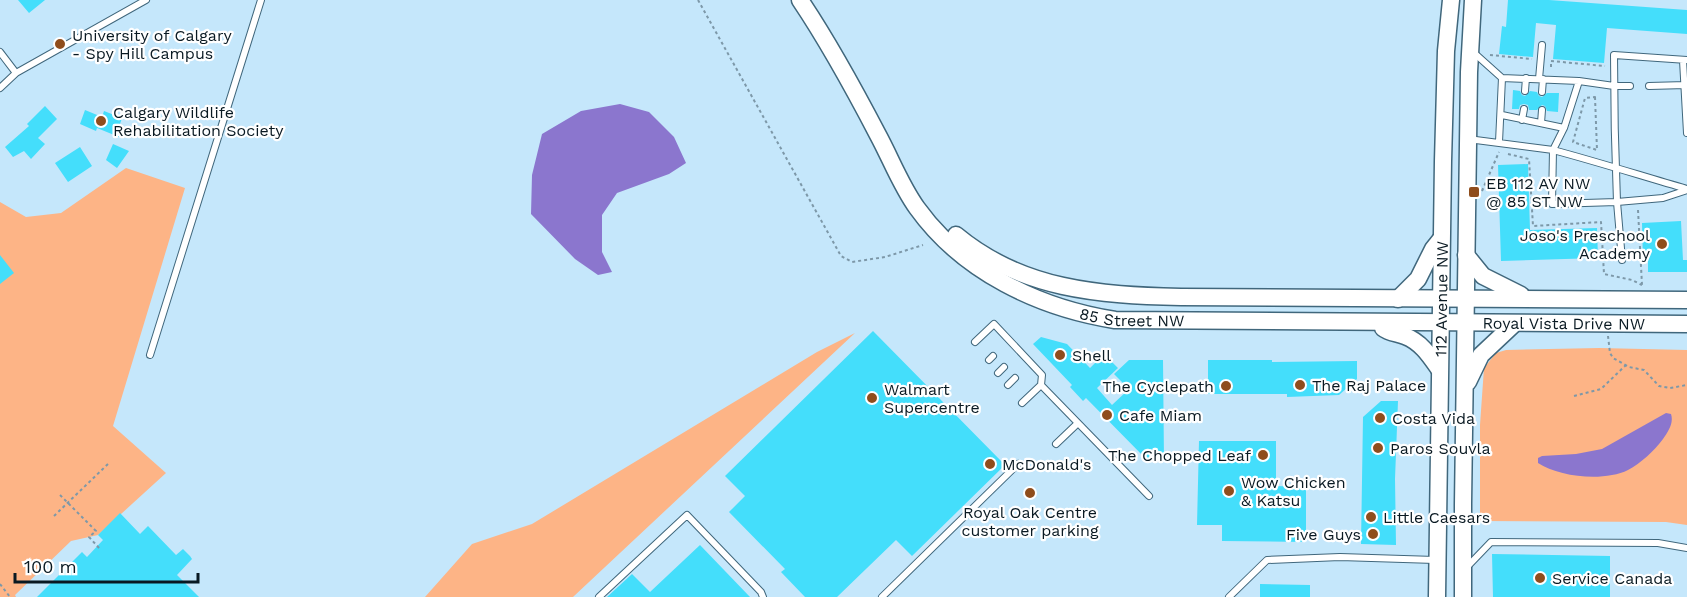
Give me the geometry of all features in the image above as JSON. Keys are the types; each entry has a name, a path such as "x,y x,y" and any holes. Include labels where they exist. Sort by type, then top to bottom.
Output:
{"street":[{"name":"85 Street NW","path":"800,0 846,77 917,207 950,243 990,276 1011,287 1084,315 1115,320 1441,322"},
{"name":"112 Avenue NW","path":"1437,597 1446,51 1451,0"},
{"name":"112 Avenue NW","path":"1463,597 1468,139 1477,52 1473,0"},
{"name":"85 Street NW","path":"889,157 931,210 969,245 1007,267 1031,277 1068,287 1098,293 1133,296 1442,297"},
{"path":"1398,298 1418,279 1433,249 1442,238"},
{"path":"1466,255 1483,276 1527,298"},
{"name":"Royal Vista Drive NW","path":"1442,297 1687,300"},
{"name":"Royal Vista Drive NW","path":"1441,322 1687,324"},
{"path":"1377,323 1387,331 1412,339 1426,351 1439,369"},
{"path":"1465,392 1481,355 1514,324"},
{"path":"1663,324 1687,337"}],"lane":[{"path":"0,88 16,73 146,0"},
{"path":"150,355 261,0"},
{"path":"1542,45 1542,92"},
{"path":"0,52 16,73"},
{"path":"1477,52 1502,78 1500,142"},
{"path":"1622,260 1617,202 1614,55 1685,60 1687,133"},
{"path":"1502,78 1579,81 1630,86"},
{"path":"1525,91 1526,78"},
{"path":"1579,81 1564,128 1552,150 1552,204 1663,198 1687,190"},
{"path":"1649,86 1686,85"},
{"path":"1522,120 1524,109"},
{"path":"1541,123 1542,110"},
{"path":"1502,115 1564,128"},
{"path":"1468,139 1552,150 1687,190"},
{"path":"975,342 994,324 1007,342 1042,375 1041,385 1022,403"},
{"path":"998,373 1004,367"},
{"path":"1008,385 1015,378"},
{"path":"1041,385 1149,496"},
{"path":"1056,444 1078,423"},
{"path":"882,597 1018,464"},
{"path":"599,597 687,515 761,592 763,597"},
{"path":"1463,571 1491,542 1658,543 1687,548"},
{"path":"1228,597 1267,560 1340,557 1437,560"}],"path":[{"path":"698,0 841,256 852,262 885,256 923,245"},
{"path":"1477,52 1533,59"},
{"path":"1551,67 1551,61 1605,65"},
{"path":"1595,95 1597,150 1573,142 1585,98 1595,95"},
{"path":"1481,193 1497,152 1529,159 1533,226 1601,222 1604,274 1632,280 1642,285 1637,200"},
{"path":"1607,324 1610,352 1613,358 1626,365 1644,370 1659,386 1670,388 1687,385"},
{"path":"1574,396 1601,389 1626,365"},
{"path":"54,516 110,462"},
{"path":"60,495 96,531 89,537 100,549"},
{"path":"0,584 10,597"}],"shaded area":[{"path":"620,104 649,112 674,137 686,163 669,174 617,193 602,215 602,252 612,272 598,275 575,259 531,214 532,175 542,134 581,111"},
{"path":"126,168 185,188 113,426 166,473 98,535 71,541 15,595 16,597 0,597 0,202 26,217 61,213"},
{"path":"855,333 573,597 425,597 472,544 532,524 817,352"},
{"path":"1599,348 1687,350 1687,525 1666,522 1480,521 1480,425 1484,368 1496,353 1506,350"},
{"path":"1666,413 1671,414 1672,421 1656,448 1638,464 1618,474 1595,477 1569,475 1538,463 1538,458 1542,456 1576,454 1602,449"}],"building":[{"path":"18,0 45,0 29,13"},
{"path":"1508,0 1549,0 1687,10 1687,34 1607,28 1604,63 1553,59 1556,25 1536,23 1533,57 1499,54 1502,26 1506,27"},
{"path":"1513,90 1520,91 1525,96 1530,91 1537,92 1542,97 1547,93 1559,93 1558,112 1547,111 1542,105 1537,110 1529,110 1528,105 1524,104 1520,105 1519,109 1512,109"},
{"path":"45,106 57,119 38,138 45,144 31,159 24,151 13,157 5,147 29,126 27,124"},
{"name":"Calgary Wildlife Rehabilitation Society","path":"85,110 102,117 104,111 122,118 119,137 80,124"},
{"path":"113,144 129,151 117,168 106,160"},
{"path":"80,147 92,166 68,182 55,163"},
{"path":"1528,164 1530,230 1597,228 1598,258 1501,261 1498,165"},
{"name":"Joso's Preschool Academy","path":"1681,221 1683,260 1687,260 1687,272 1648,272 1648,262 1643,262 1642,223"},
{"path":"0,255 14,273 0,284"},
{"name":"Walmart Supercentre","path":"873,331 1005,465 912,556 896,540 837,597 805,597 781,572 785,569 729,512 745,496 725,476"},
{"path":"1041,337 1067,344 1090,368 1104,354 1118,368 1097,388 1112,405 1129,389 1114,374 1129,360 1163,360 1164,461 1148,461 1086,398 1083,401 1070,387 1072,385 1033,344"},
{"path":"1208,360 1357,361 1357,379 1339,395 1287,397 1287,394 1208,394"},
{"path":"1381,401 1398,401 1395,479 1396,545 1361,544 1363,417"},
{"path":"1199,441 1276,441 1276,486 1306,487 1306,542 1222,541 1222,525 1197,525"},
{"path":"120,513 140,534 148,526 176,555 183,549 190,556 192,559 177,575 199,597 37,597 82,552 87,557 103,540 98,535"},
{"path":"700,545 750,597 607,597 632,574 650,592"},
{"path":"1492,554 1610,556 1610,597 1493,597"},
{"path":"1260,584 1310,585 1310,597 1260,597"}],"place":[{"name":"University of Calgary - Spy Hill Campus","path":"60,44"},
{"name":"Calgary Wildlife Rehabilitation Society","path":"101,121"},
{"name":"EB 112 AV NW @ 85 ST NW","path":"1474,192"},
{"name":"Joso's Preschool Academy","path":"1662,244"},
{"name":"Shell","path":"1060,355"},
{"name":"The Raj Palace","path":"1300,385"},
{"name":"The Cyclepath","path":"1226,386"},
{"name":"Walmart Supercentre","path":"872,398"},
{"name":"Cafe Miam","path":"1107,415"},
{"name":"Costa Vida","path":"1380,418"},
{"name":"Paros Souvla","path":"1378,448"},
{"name":"The Chopped Leaf","path":"1263,455"},
{"name":"McDonald's","path":"990,464"},
{"name":"Wow Chicken & Katsu","path":"1229,491"},
{"name":"Royal Oak Centre customer parking","path":"1030,493"},
{"name":"Little Caesars","path":"1371,517"},
{"name":"Five Guys","path":"1373,534"},
{"name":"Service Canada","path":"1540,578"}]}
